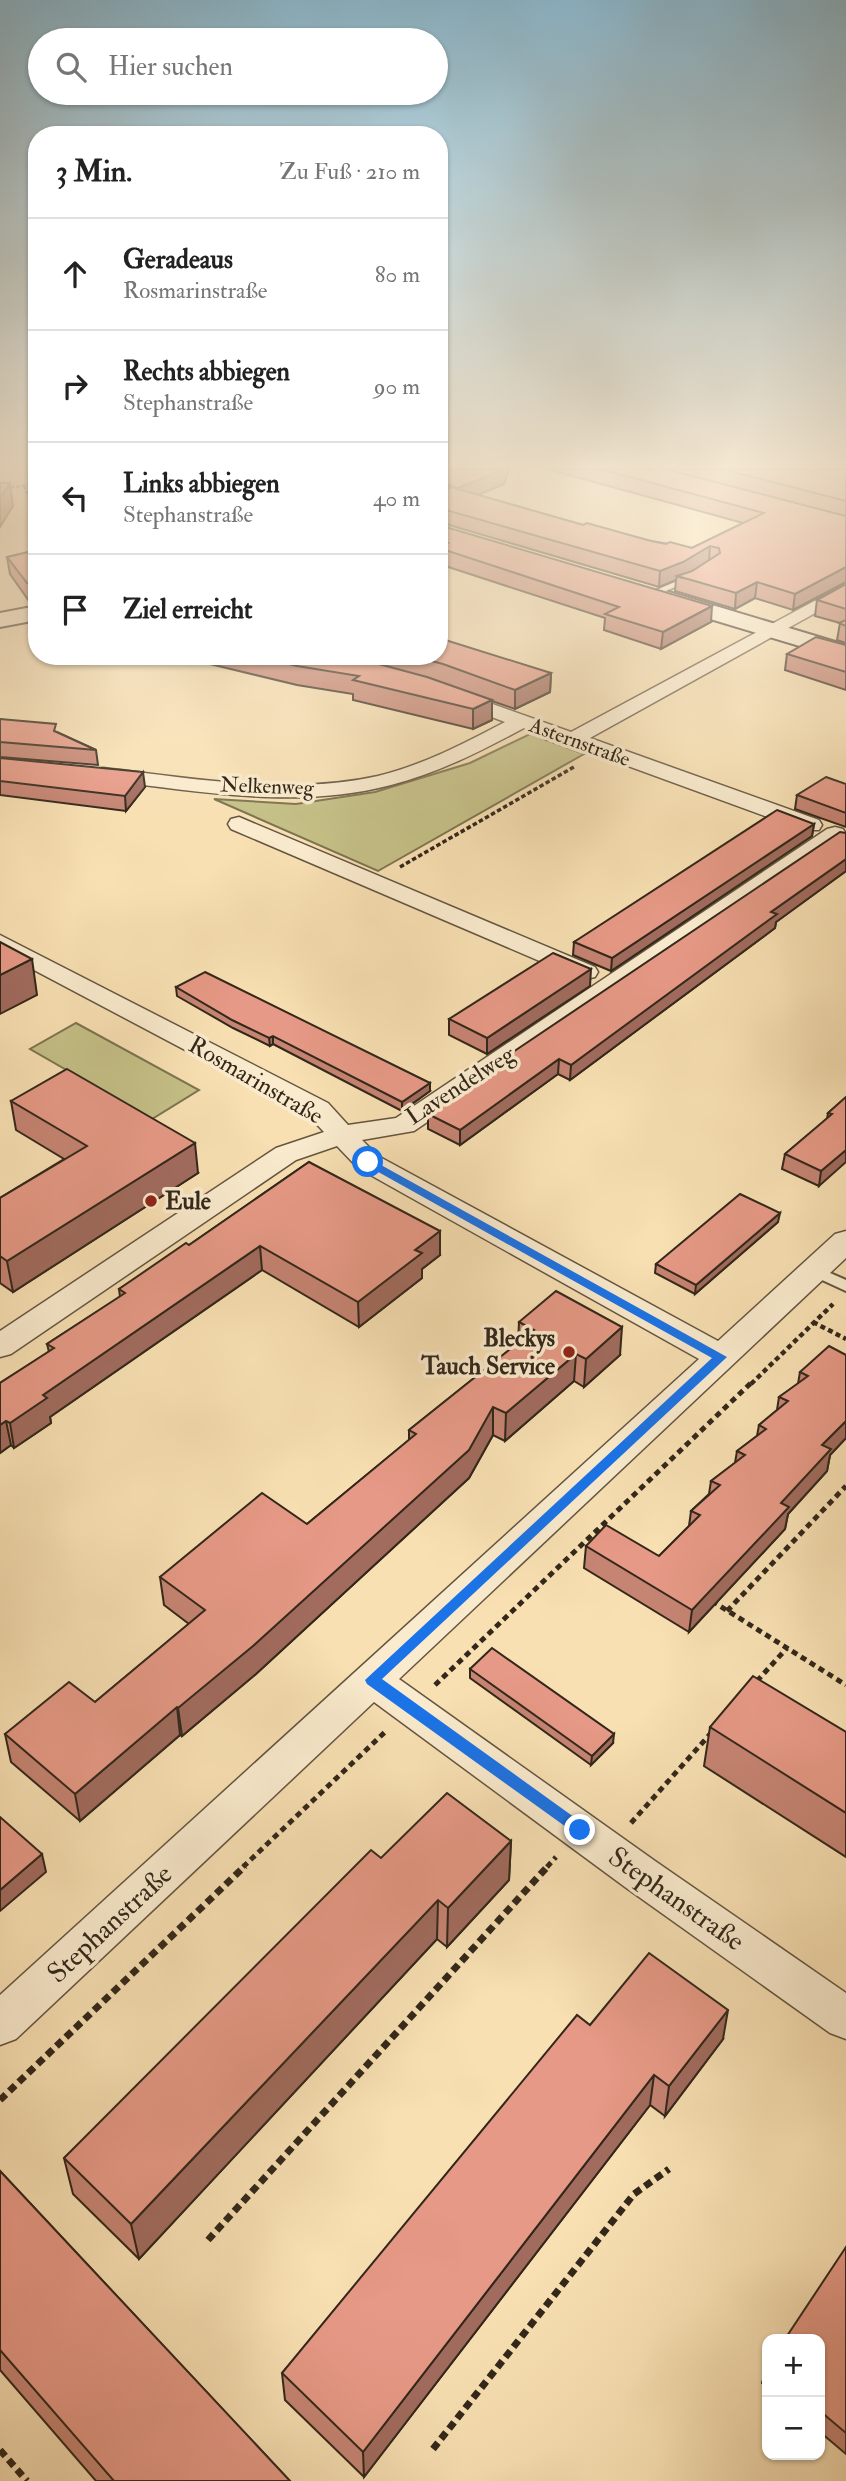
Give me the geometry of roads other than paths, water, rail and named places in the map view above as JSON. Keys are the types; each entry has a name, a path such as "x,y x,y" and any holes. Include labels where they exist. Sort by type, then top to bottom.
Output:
{"street":[{"path":"625,586 846,653"},
{"path":"573,739 774,631 846,589"},
{"path":"0,620 28,615"},
{"name":"Asternstraße","path":"435,690 840,836"},
{"name":"Nelkenweg","path":"89,773 280,790 365,785 449,759 523,721"},
{"name":"Nelkenweg","path":"239,824 612,983"},
{"name":"Lavendelweg","path":"0,1346 286,1154 344,1134 404,1125 612,983 840,836"},
{"name":"Rosmarinstraße","path":"5,950 318,1109 368,1162 721,1357"},
{"name":"Stephanstraße","path":"0,2024 778,1304 830,1279 846,1241"},
{"name":"Stephanstraße","path":"372,1680 846,2018"}],"lane":[{"path":"651,594 673,585"}],"place":[{"name":"Eule","path":"151,1201"},
{"name":"Bleckys Tauch Service","path":"569,1352"}]}
